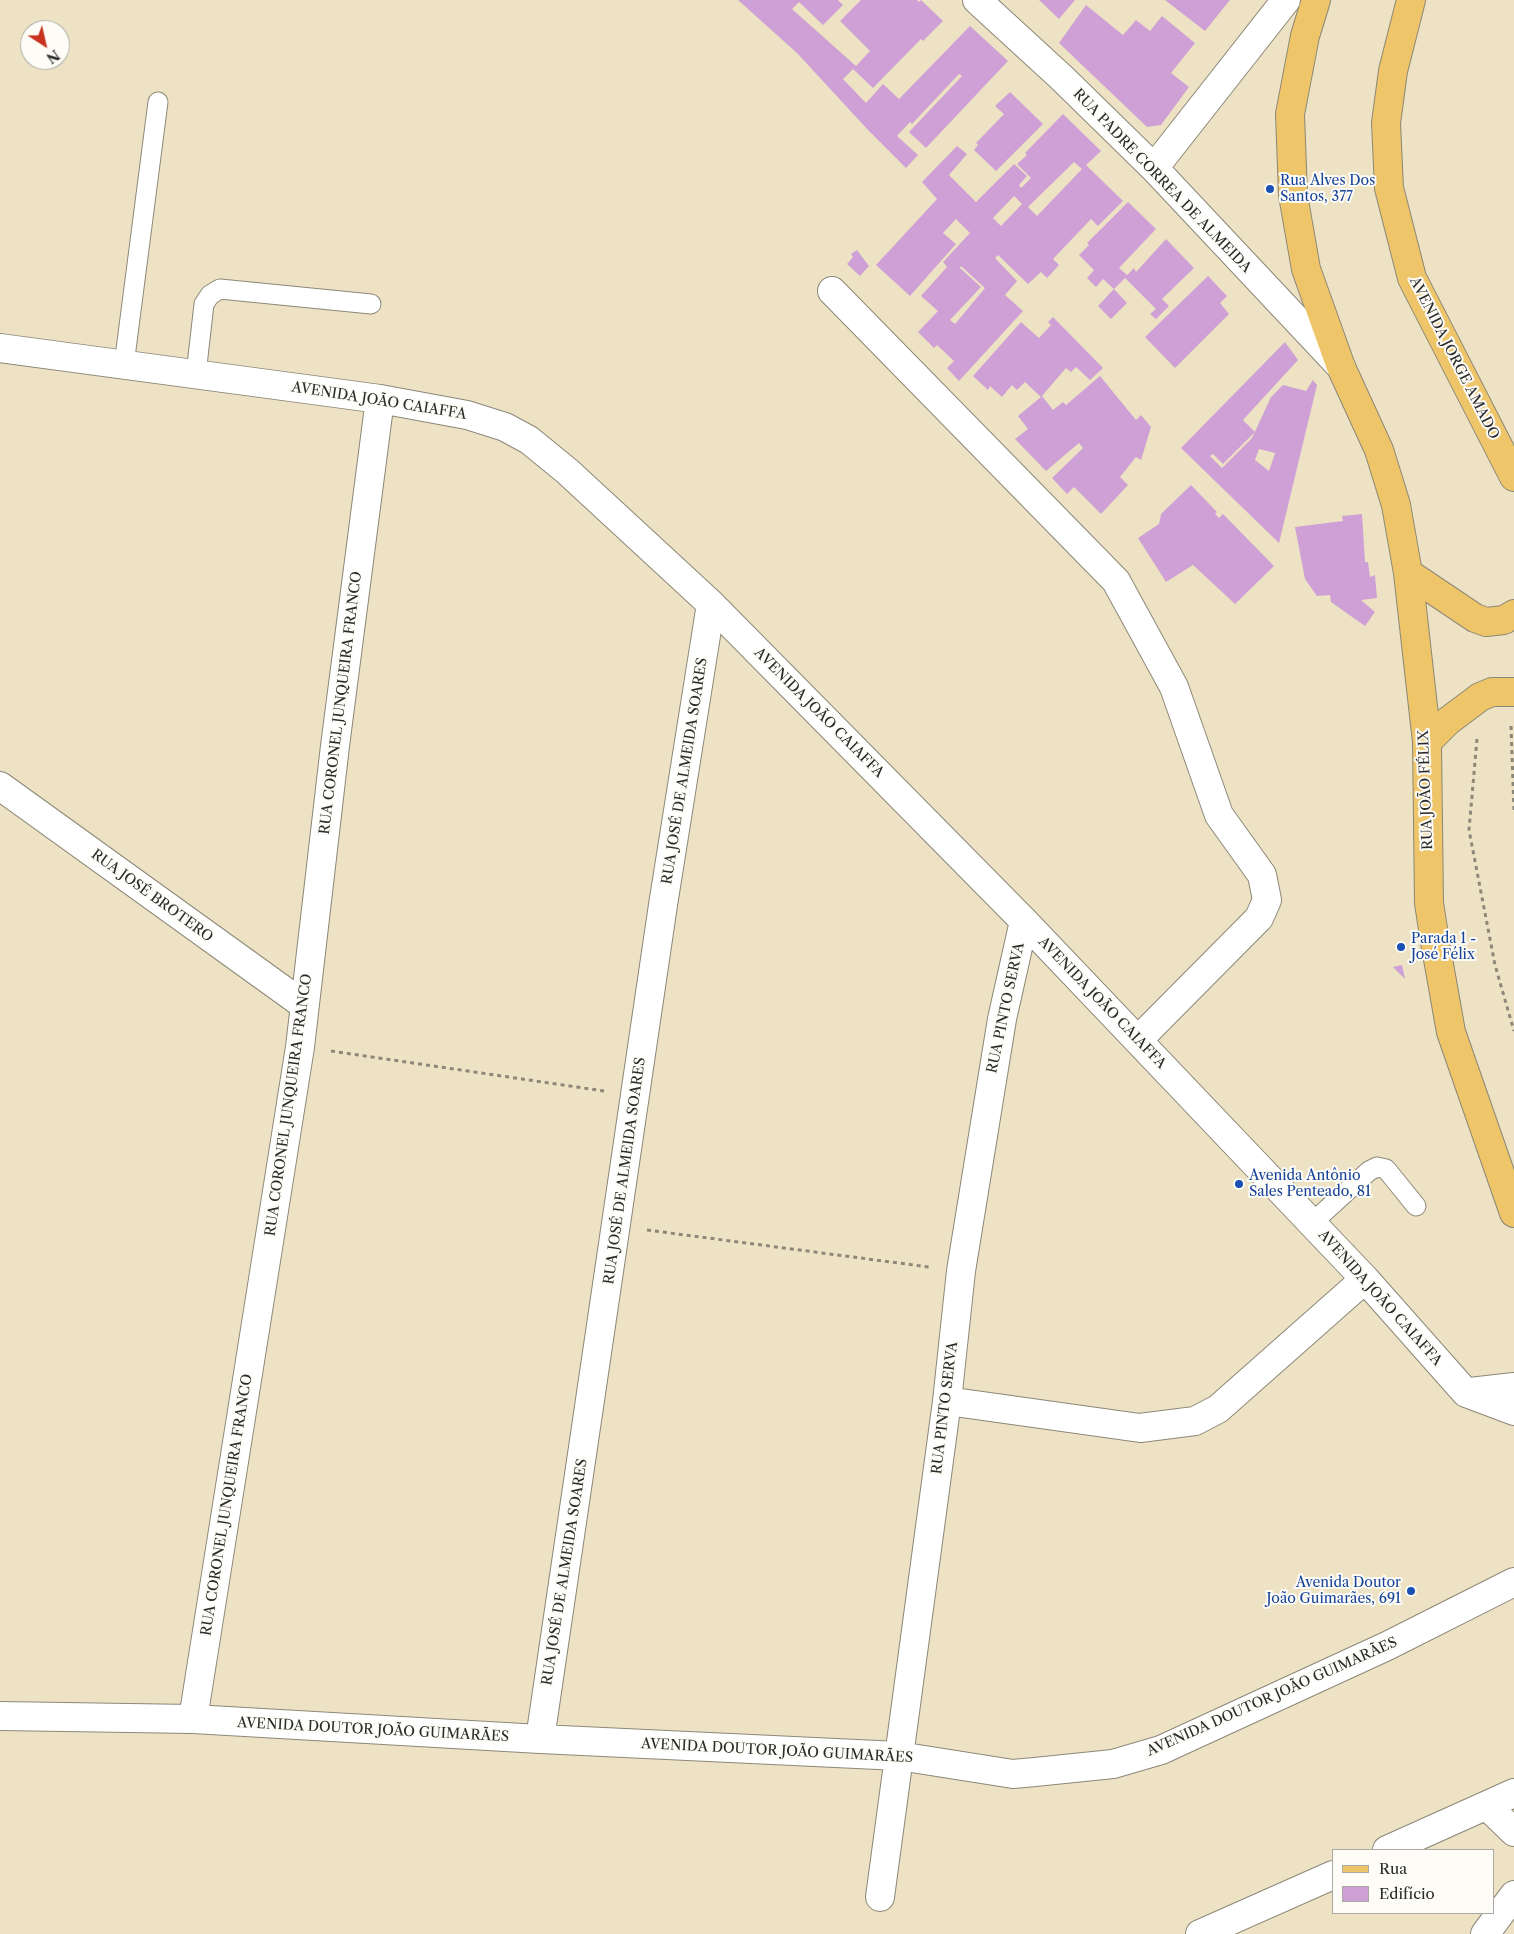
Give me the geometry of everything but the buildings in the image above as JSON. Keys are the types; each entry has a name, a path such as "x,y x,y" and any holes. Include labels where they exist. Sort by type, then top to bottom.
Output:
{"main road":[{"name":"RUA JOÃO FÉLIX","path":"1316,0 1305,36 1290,114 1293,195 1306,269 1341,367 1379,450 1396,505 1408,573 1426,742 1429,903 1451,1032 1514,1213"},
{"name":"AVENIDA JORGE AMADO","path":"1411,0 1393,71 1386,123 1389,188 1412,278 1514,477"},
{"path":"1408,573 1476,618 1486,622 1504,620 1514,614"},
{"path":"1426,742 1448,721 1480,697 1492,692 1514,692"}],"street":[{"name":"RUA PADRE CORREA DE ALMEIDA","path":"977,0 1062,78 1154,168 1341,367"},
{"path":"1154,168 1286,0"},
{"path":"832,291 1116,581 1174,687 1219,815 1262,875 1268,900 1259,918 1138,1040"},
{"name":"AVENIDA JOÃO CAIAFFA","path":"0,348 380,399 466,414 505,426 529,440 568,471 712,604 1024,921 1365,1279 1466,1393 1514,1412"},
{"name":"RUA CORONEL JUNQUEIRA FRANCO","path":"193,1719 300,1048 380,399"},
{"name":"RUA JOSÉ DE ALMEIDA SOARES","path":"540,1739 638,1091 663,905 712,604"},
{"name":"RUA JOSÉ BROTERO","path":"0,786 304,1005"},
{"name":"RUA PINTO SERVA","path":"880,1898 947,1401 961,1271 1002,1019 1024,921"},
{"path":"947,1401 1140,1428 1195,1421 1218,1409 1365,1279"},
{"path":"1466,1393 1514,1387"},
{"name":"AVENIDA DOUTOR JOÃO GUIMARÃES","path":"0,1716 193,1719 540,1739 898,1756 1013,1774 1113,1764 1161,1750 1387,1646 1514,1582"},
{"path":"1389,1849 1514,1793"},
{"path":"1487,1806 1514,1832"},
{"path":"1200,1934 1332,1875"},
{"path":"1485,1934 1514,1895"}],"lane":[{"path":"124,365 158,102"},
{"path":"196,374 204,304 210,295 220,288 371,304"},
{"path":"1312,1223 1369,1171 1378,1167 1386,1169 1416,1206"}],"path":[{"path":"1480,697 1469,830 1495,965 1514,1031"},
{"path":"1504,725 1512,726 1514,811"},
{"path":"300,1048 612,1092 638,1091"},
{"path":"617,1228 961,1271"}],"place":[{"name":"Rua Alves Dos Santos, 377","path":"1270,189"},
{"name":"Parada 1 - José Félix","path":"1401,947"},
{"name":"Avenida Antônio Sales Penteado, 81","path":"1239,1184"},
{"name":"Avenida Doutor João Guimarães, 691","path":"1411,1591"}]}
